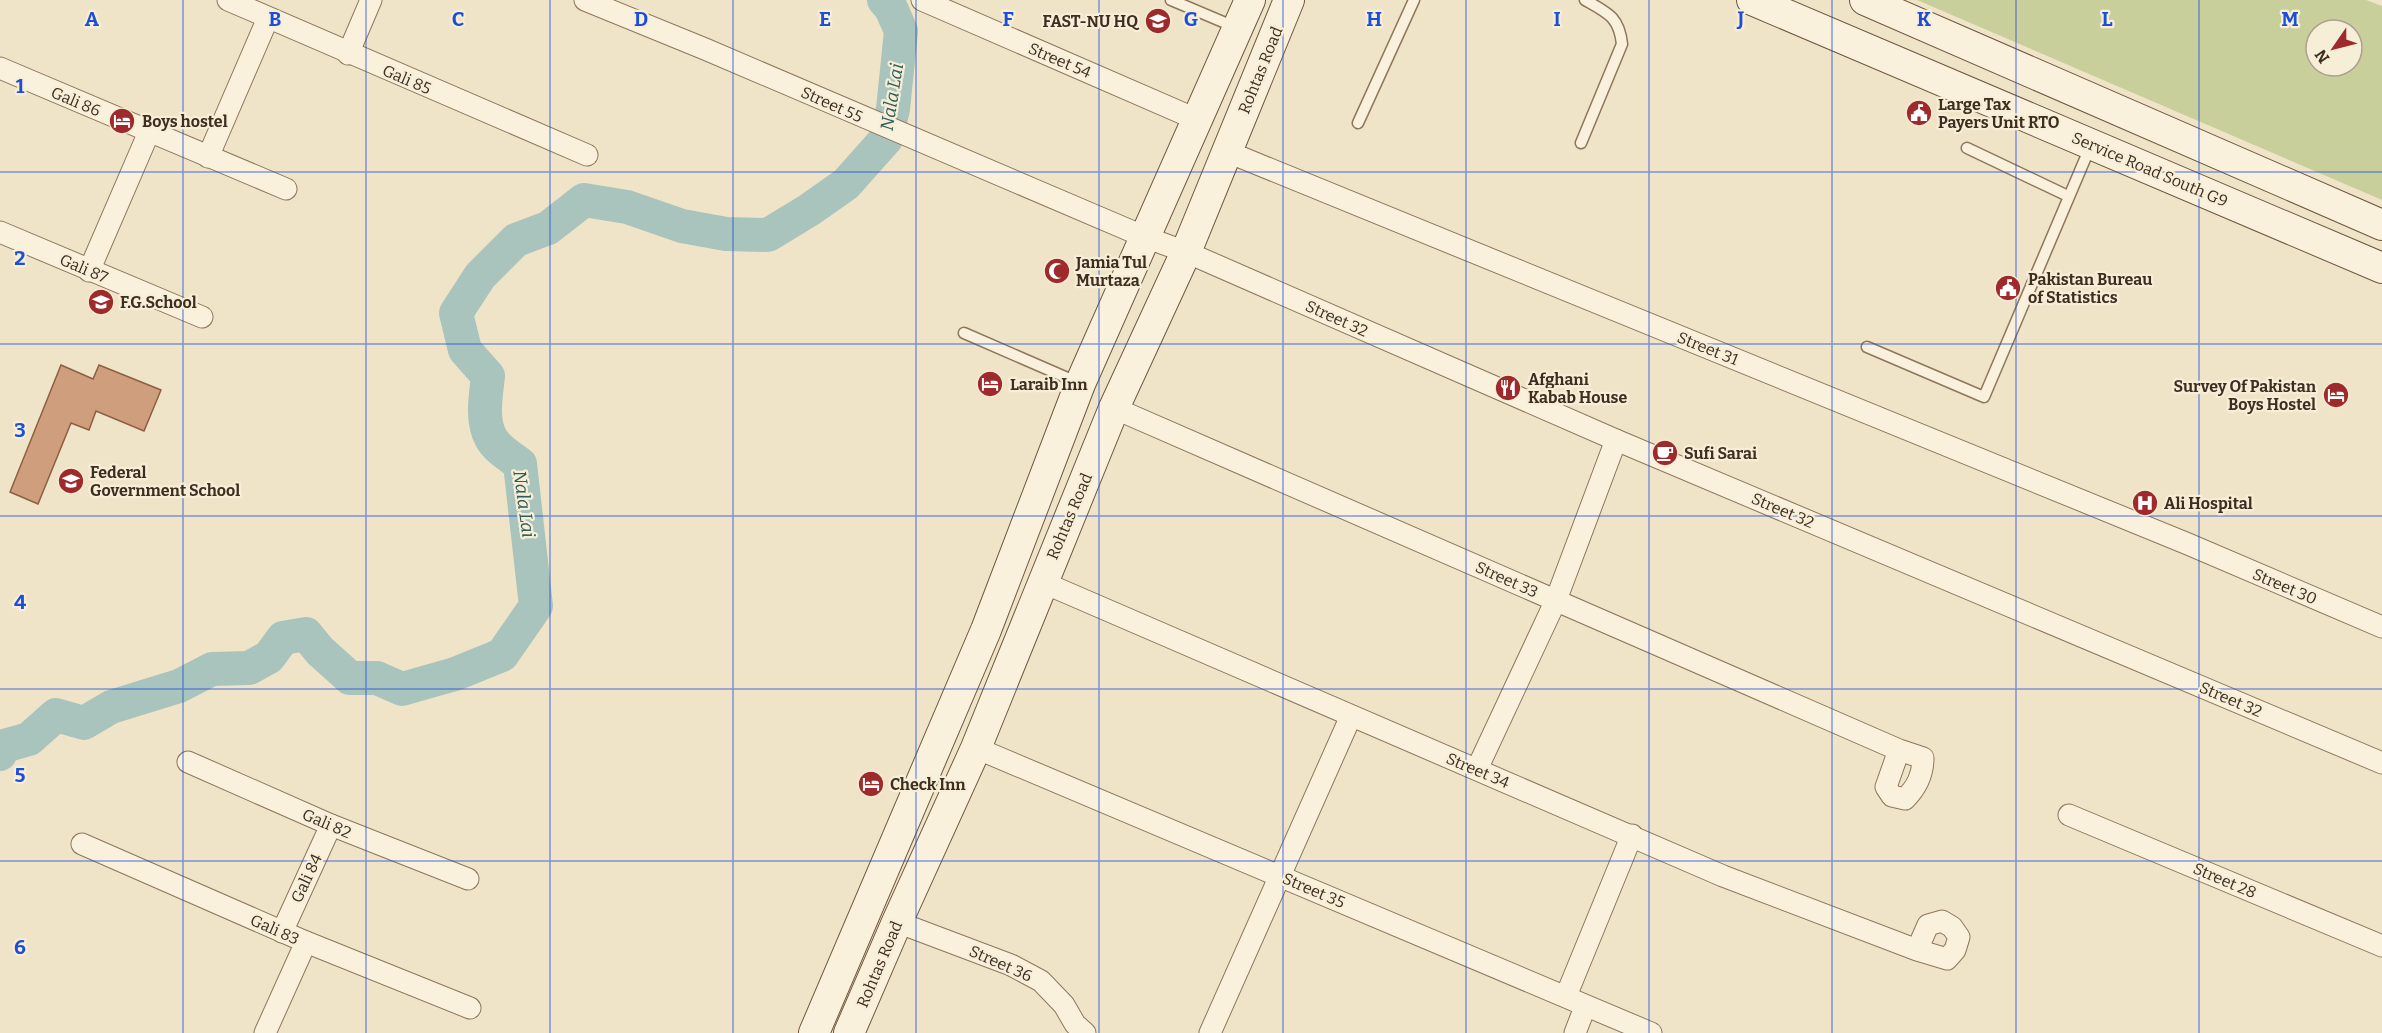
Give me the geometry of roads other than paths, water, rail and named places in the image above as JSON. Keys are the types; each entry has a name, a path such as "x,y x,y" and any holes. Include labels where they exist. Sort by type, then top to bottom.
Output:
{"main road":[{"name":"Rohtas Road","path":"849,1033 976,748 1114,408 1186,252 1289,0"},
{"name":"Service Road South G9","path":"1752,0 2382,268"},
{"path":"1865,0 2382,225"},
{"name":"Rohtas Road","path":"814,1033 986,630 1080,384 1243,16"},
{"path":"1243,16 1273,38"}],"street":[{"name":"Gali 85","path":"228,0 348,54 587,155"},
{"path":"348,54 371,0"},
{"name":"Street 55","path":"585,0 1144,237"},
{"name":"Street 54","path":"922,0 1198,120"},
{"path":"208,157 268,18"},
{"name":"Gali 86","path":"0,68 286,189"},
{"path":"89,271 149,132"},
{"name":"Street 31","path":"1228,152 2188,544"},
{"name":"Gali 87","path":"0,232 201,317"},
{"name":"Street 32","path":"1144,237 1186,252 1616,440 2382,763"},
{"name":"Street 33","path":"1114,408 1899,750"},
{"path":"1477,769 1556,600 1616,440"},
{"name":"Street 30","path":"2188,544 2382,627"},
{"name":"Street 34","path":"1042,582 1632,835 1722,876 1917,950"},
{"path":"1210,1033 1351,716"},
{"name":"Street 35","path":"976,748 1650,1033"},
{"name":"Gali 82","path":"188,762 331,825 468,879"},
{"name":"Street 28","path":"2069,815 2382,946"},
{"name":"Gali 84","path":"282,932 331,825"},
{"path":"1566,996 1632,835"},
{"name":"Gali 83","path":"82,844 282,932 470,1008"},
{"name":"Street 36","path":"897,922 1011,965 1041,981 1064,1005 1077,1030"},
{"path":"265,1033 306,942"},
{"path":"1575,1033 1586,1007"}],"lane":[{"path":"1172,0 1243,16"},
{"path":"1358,123 1414,0"},
{"path":"1581,143 1622,44 1620,28 1607,12 1585,0"},
{"path":"1868,347 1984,397 2091,145"},
{"path":"1967,148 2068,196"},
{"path":"964,333 1080,384"}],"waterway":[{"name":"Nala Lai","path":"0,754 1,747 29,739 56,715 84,723 111,707 179,686 212,669 249,668 269,657 283,638 306,634 320,651 350,678 377,678 402,689 455,674 502,655 536,606 520,464 497,446 488,431 485,407 488,376 465,350 456,313 480,276 516,240 548,228 584,200 627,207 682,226 726,234 768,235 846,184 886,139 893,109 901,31 891,8 884,0"}],"place":[{"name":"FAST-NU HQ","path":"1158,21"},
{"name":"Large Tax Payers Unit RTO","path":"1919,113"},
{"name":"Boys hostel","path":"122,121"},
{"name":"Jamia Tul Murtaza","path":"1057,271"},
{"name":"Pakistan Bureau of Statistics","path":"2008,288"},
{"name":"F.G.School","path":"101,302"},
{"name":"Laraib Inn","path":"990,384"},
{"name":"Afghani Kabab House","path":"1508,388"},
{"name":"Survey Of Pakistan Boys Hostel","path":"2336,395"},
{"name":"Sufi Sarai","path":"1665,453"},
{"name":"Federal Government School","path":"71,481"},
{"name":"Ali Hospital","path":"2145,503"},
{"name":"Check Inn","path":"871,784"}]}
